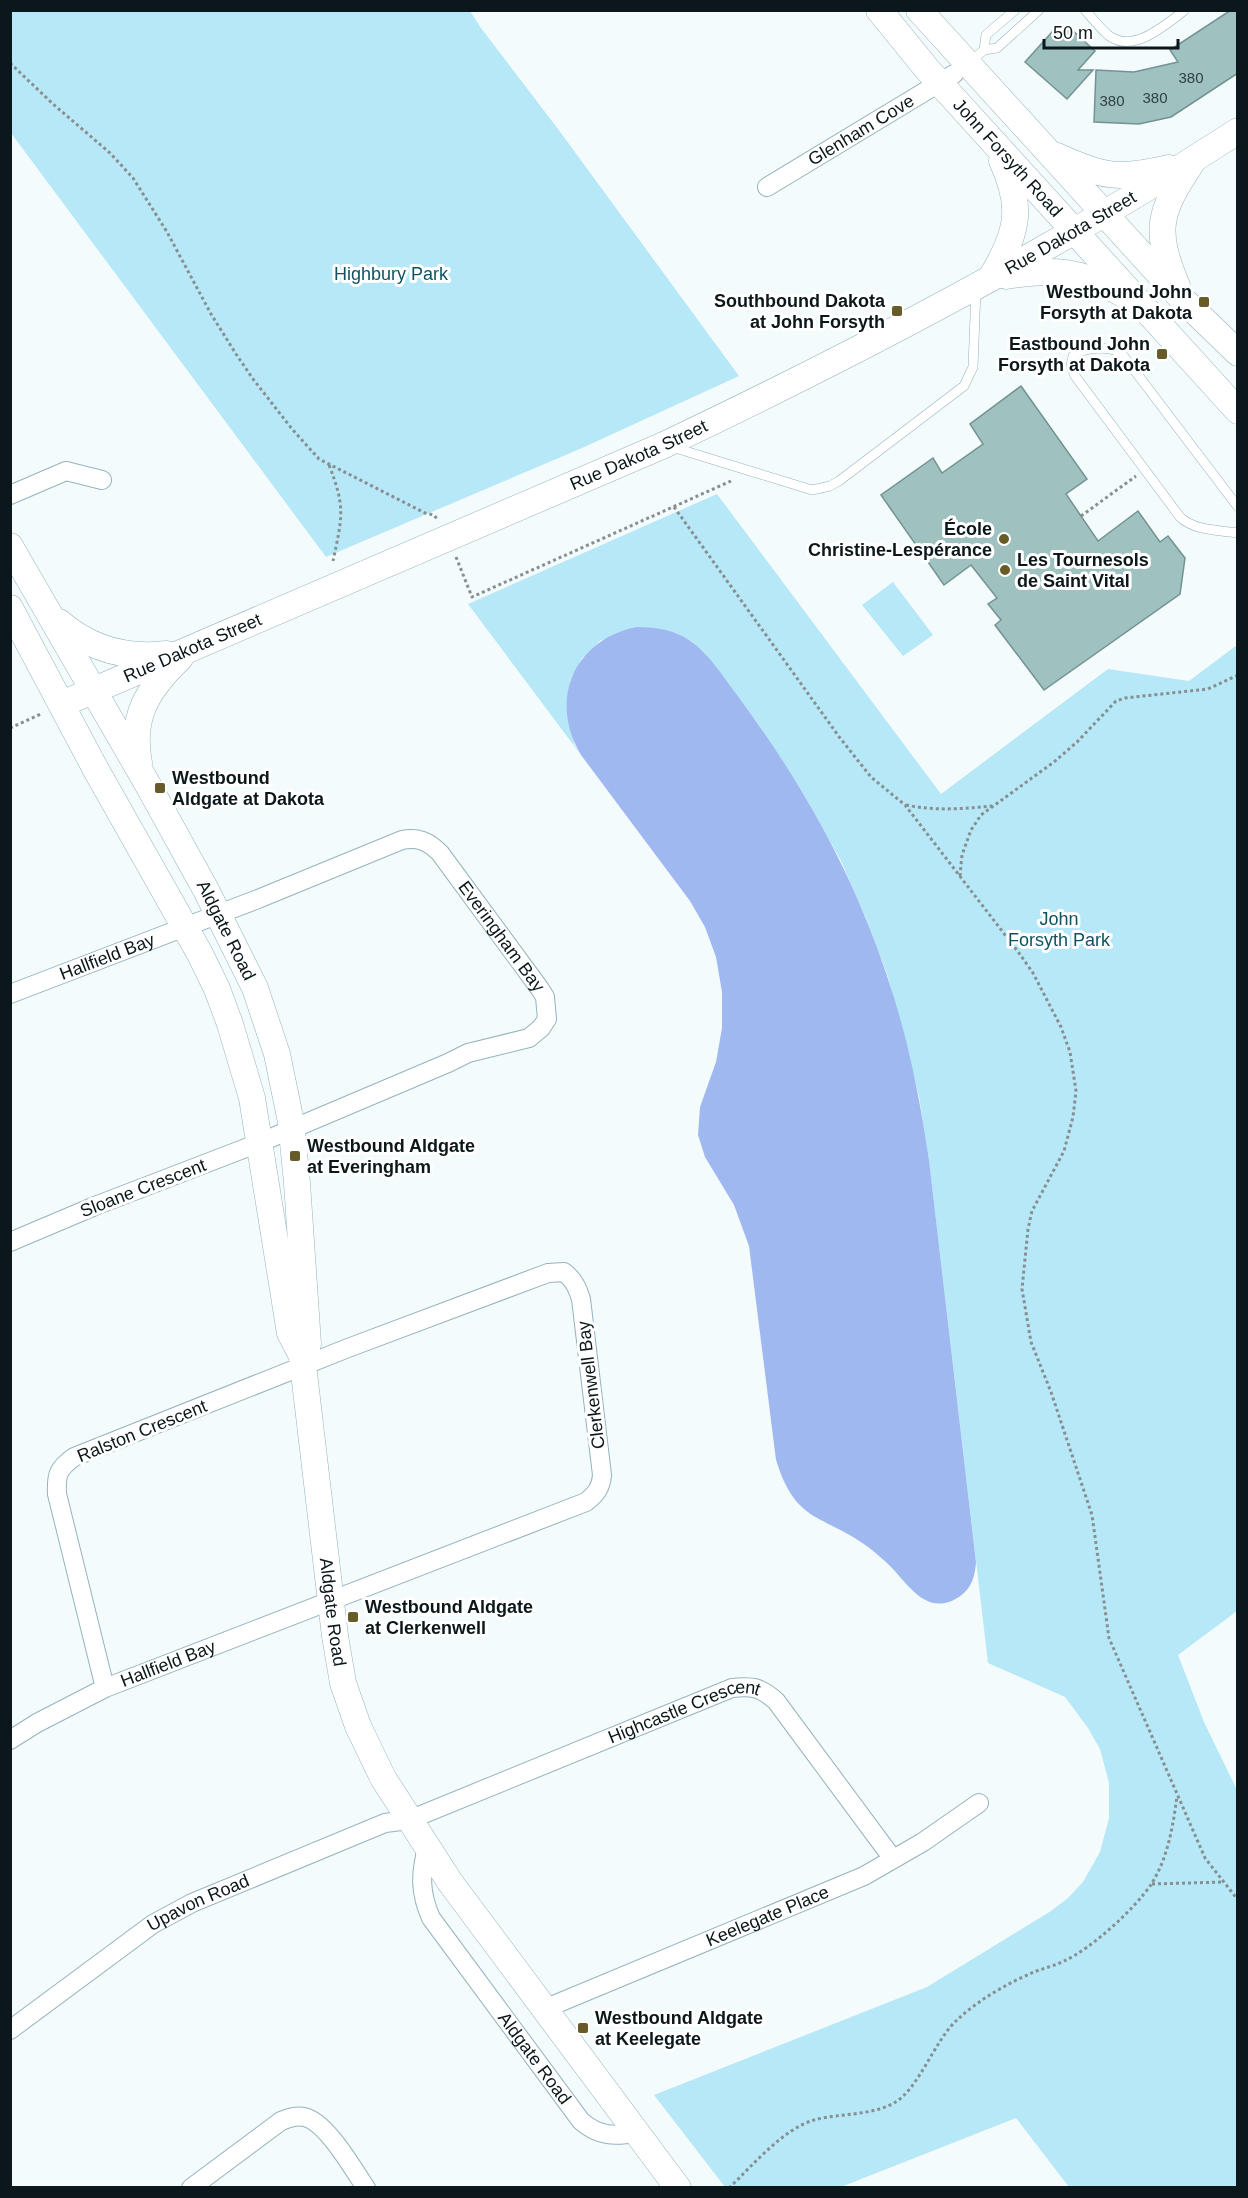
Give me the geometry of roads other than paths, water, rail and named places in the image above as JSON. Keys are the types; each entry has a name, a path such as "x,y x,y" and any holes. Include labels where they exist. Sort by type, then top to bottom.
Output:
{"street":[{"name":"John Forsyth Road","path":"879,10 962,68 995,145 1238,411"},
{"name":"John Forsyth Road","path":"919,10 962,68 1047,152 1183,300 1236,349"},
{"name":"Glenham Cove","path":"766,187 962,68"},
{"name":"Rue Dakota Street","path":"62,704 664,445 812,373 983,283 1105,215 1238,131"},
{"path":"983,283 1012,237 1017,215 1015,195 995,145"},
{"path":"1047,152 1088,170 1110,176 1143,174 1194,159"},
{"path":"1183,300 1165,257 1161,236 1164,216 1173,195 1194,159"},
{"path":"983,283 1042,271 1072,273 1095,279 1138,303"},
{"path":"10,495 66,471 102,480"},
{"name":"Aldgate Road","path":"10,546 142,775 202,919 217,989 230,1023 252,1098 276,1136 297,1183 308,1344 303,1361"},
{"name":"Aldgate Road","path":"10,608 62,704 202,919 255,988 268,1024 283,1082 276,1136 290,1332 303,1361 330,1600 343,1683 358,1726 383,1778 450,1882 678,2187"},
{"path":"50,614 73,634 88,643 111,651 135,655 188,651"},
{"path":"142,775 136,746 136,728 142,708 162,676 188,651"},
{"name":"Everingham Bay","path":"202,919 402,840 422,840 432,844 440,853 545,997 547,1019 542,1028 529,1038 468,1053 276,1136"},
{"name":"Hallfield Bay","path":"10,994 202,919"},
{"name":"Sloane Crescent","path":"10,1242 95,1206 276,1136"},
{"name":"Clerkenwell Bay","path":"303,1361 548,1273 564,1272 577,1285 581,1299 602,1487 586,1502 330,1600"},
{"name":"Ralston Crescent","path":"105,1688 57,1494 56,1479 62,1466 74,1457 303,1361"},
{"name":"Hallfield Bay","path":"10,1740 37,1723 105,1688 330,1600"},
{"name":"Highcastle Crescent","path":"409,1820 732,1689 752,1687 764,1691 780,1707 893,1858"},
{"name":"Keelegate Place","path":"544,2009 851,1882 923,1842 979,1803"},
{"name":"Upavon Road","path":"10,2030 153,1924 182,1909 385,1823 409,1820"},
{"name":"Aldgate Road","path":"427,1848 422,1878 424,1900 431,1918 581,2121 591,2130 603,2135 637,2133"},
{"path":"191,2187 281,2121 292,2117 304,2117 320,2124 366,2187"}],"lane":[{"path":"962,68 986,35 1015,10"},
{"path":"962,68 997,48 1039,10"},
{"path":"1085,10 1110,36 1130,41 1142,39 1185,10"},
{"path":"664,445 803,488 812,490 830,486 964,386 972,367 983,283"},
{"path":"1238,507 1122,354 1108,348 1077,353 1071,360 1075,376 1185,522 1198,527 1238,532"}],"water":[{"path":"637,627 671,631 696,645 715,666 761,728 804,795 843,867 875,941 895,1001 913,1069 929,1160 976,1562 970,1586 959,1597 948,1602 938,1604 921,1597 868,1547 802,1507 792,1496 776,1460 749,1246 734,1205 705,1157 698,1135 700,1107 716,1062 722,1028 722,992 716,957 705,927 690,901 581,755 571,734 567,713 568,693 573,675 583,658 597,644 615,634"}],"place":[{"name":"Westbound John Forsyth at Dakota","path":"1204,302"},
{"name":"Southbound Dakota at John Forsyth","path":"897,311"},
{"name":"Eastbound John Forsyth at Dakota","path":"1162,354"},
{"name":"École Christine-Lespérance","path":"1004,539"},
{"name":"Les Tournesols de Saint Vital","path":"1005,570"},
{"name":"Westbound Aldgate at Dakota","path":"160,788"},
{"name":"Westbound Aldgate at Everingham","path":"295,1156"},
{"name":"Westbound Aldgate at Clerkenwell","path":"353,1617"},
{"name":"Westbound Aldgate at Keelegate","path":"583,2028"}],"park label":[{"name":"Highbury Park","path":"391,274"},
{"name":"John Forsyth Park","path":"1059,929"}]}
